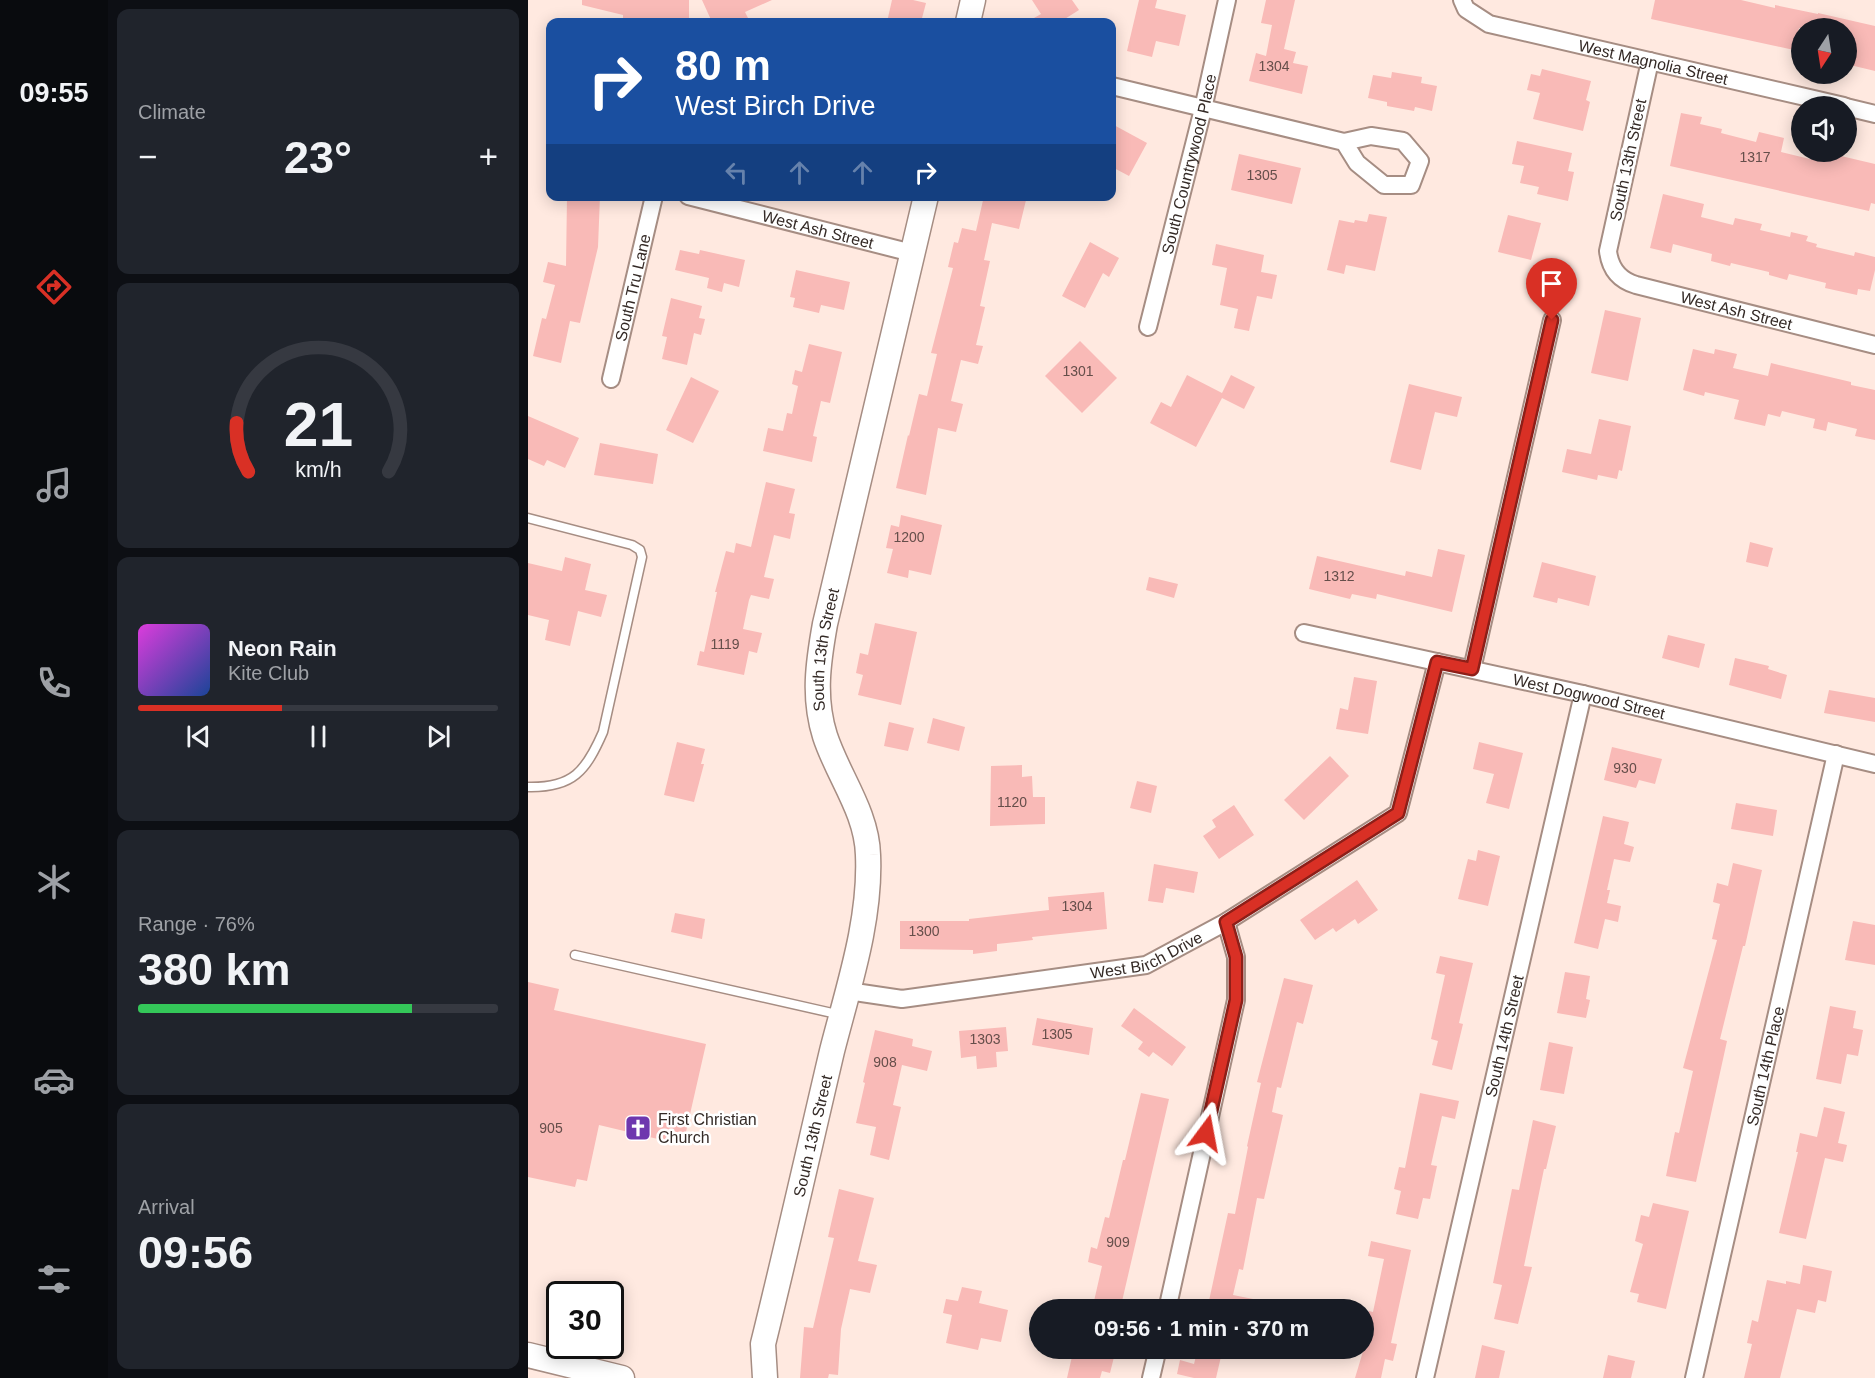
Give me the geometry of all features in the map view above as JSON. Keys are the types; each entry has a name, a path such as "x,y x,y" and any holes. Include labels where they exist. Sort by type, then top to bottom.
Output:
{"street":[{"path":"969,18 974,0"},
{"name":"South Countrywood Place","path":"1149,327 1203,109 1227,0"},
{"name":"West Magnolia Street","path":"1464,4 1489,24 1798,96"},
{"name":"South 13th Street","path":"1609,258 1608,250 1650,61"},
{"path":"1116,87 1344,142"},
{"name":"West Magnolia Street","path":"1857,110 1875,114"},
{"name":"South Tru Lane","path":"611,379 653,201"},
{"name":"West Ash Street","path":"707,201 912,254"},
{"name":"South 13th Street","path":"765,1378 763,1344 848,991 867,900 868,853 860,816 825,737 817,702 817,668 825,624 925,201"},
{"name":"West Ash Street","path":"1609,258 1617,275 1630,283 1875,345"},
{"path":"1472,669 1552,320"},
{"name":"West Dogwood Street","path":"1304,633 1583,694 1875,764"},
{"name":"West Birch Drive","path":"848,991 902,999 1146,965 1226,922 1398,813 1437,662"},
{"name":"South 14th Street","path":"1425,1378 1583,694"},
{"name":"South 14th Place","path":"1695,1378 1836,754"},
{"path":"1169,1299 1236,1000 1236,957 1226,922"},
{"name":"South 13th Street","path":"753,1378 754,1356 763,1344"},
{"path":"528,1355 622,1378"},
{"path":"1151,1378 1155,1359"}],"lane":[{"path":"528,518 632,545 640,550 642,558 603,732 593,755 577,774 563,783 546,787 528,787"},
{"path":"575,955 841,1015"}],"building":[{"path":"582,0 689,0 689,18 623,18 623,15 582,5"},
{"path":"702,0 772,0 745,12 748,18 710,18"},
{"path":"892,0 913,0 926,3 922,18 888,18"},
{"path":"1032,0 1072,0 1079,10 1066,18 1034,18 1041,14"},
{"path":"1139,0 1157,0 1155,8 1186,15 1179,46 1156,41 1152,57 1127,51"},
{"path":"1266,0 1295,0 1284,49 1296,52 1293,63 1308,66 1302,94 1249,81 1256,53 1266,56 1272,25 1261,23"},
{"path":"1655,0 1741,0 1840,18 1791,18 1791,49 1651,19"},
{"path":"1857,22 1875,26 1875,71 1857,67"},
{"path":"1542,69 1591,81 1586,100 1590,102 1583,131 1533,119 1540,93 1527,90 1531,74 1540,76"},
{"path":"1392,72 1422,77 1421,83 1437,86 1432,111 1415,107 1414,111 1387,106 1387,102 1368,98 1373,75 1391,78"},
{"path":"1681,113 1702,117 1700,124 1722,129 1721,133 1756,142 1759,132 1784,138 1781,152 1791,154 1791,162 1857,162 1857,160 1875,164 1875,204 1871,203 1869,211 1670,166"},
{"path":"1116,126 1147,143 1129,176 1116,169"},
{"path":"1517,141 1572,153 1568,171 1574,172 1568,201 1537,194 1539,187 1520,183 1524,166 1512,164"},
{"path":"1239,154 1301,168 1292,204 1231,190"},
{"path":"1663,194 1704,204 1701,217 1733,225 1735,218 1762,224 1760,230 1790,237 1791,232 1808,236 1806,241 1817,244 1816,247 1854,256 1855,252 1875,257 1875,270 1870,291 1858,289 1857,295 1825,288 1826,283 1789,274 1787,280 1769,275 1769,272 1711,261 1712,254 1673,244 1671,253 1650,248"},
{"path":"567,201 600,201 598,247 580,323 570,321 561,363 533,356 542,318 546,319 555,285 543,282 548,262 566,266"},
{"path":"983,201 1026,201 1019,229 992,223 984,260 990,261 980,306 985,307 976,345 983,346 978,364 961,360 951,401 963,404 956,432 938,428 926,495 896,488 919,394 927,396 937,354 931,353 953,268 948,267 954,242 958,243 962,228 976,231"},
{"path":"1369,214 1387,217 1375,271 1346,265 1344,274 1327,270 1339,220 1354,223 1355,220 1367,222"},
{"path":"1508,215 1541,223 1531,260 1498,252"},
{"path":"1090,242 1119,258 1109,277 1103,273 1085,308 1062,296"},
{"path":"1216,244 1264,255 1261,272 1277,275 1272,299 1257,296 1249,331 1234,328 1238,309 1220,305 1227,268 1212,265"},
{"path":"680,250 699,254 700,250 745,260 739,287 724,283 722,292 707,288 709,278 675,270"},
{"path":"796,270 850,282 844,310 821,305 819,313 793,307 795,298 790,297"},
{"path":"671,298 702,306 699,318 705,319 701,335 694,333 687,365 662,359 667,337 662,336"},
{"path":"1605,310 1641,318 1628,381 1591,373"},
{"path":"1080,341 1117,378 1082,413 1045,376"},
{"path":"809,344 842,352 830,403 821,401 813,436 817,437 812,462 763,451 768,428 783,431 787,413 792,414 798,386 792,384 795,370 802,372"},
{"path":"1693,349 1714,354 1715,349 1737,354 1733,368 1768,376 1771,363 1875,390 1875,440 1855,436 1857,429 1828,422 1826,431 1813,428 1815,419 1782,411 1780,417 1768,414 1765,426 1734,419 1739,400 1705,392 1704,396 1683,390"},
{"path":"1187,375 1222,393 1231,375 1255,387 1244,409 1222,398 1196,447 1150,423 1161,402 1171,407"},
{"path":"691,377 719,391 693,443 666,430"},
{"path":"1409,384 1462,397 1457,417 1435,412 1421,470 1390,462"},
{"path":"528,416 579,438 565,468 547,460 544,466 528,459"},
{"path":"1599,419 1631,426 1622,471 1619,470 1617,479 1598,475 1597,480 1562,472 1567,449 1591,454"},
{"path":"600,443 658,454 653,484 594,475"},
{"path":"766,482 795,489 789,513 795,514 790,539 774,535 764,577 774,579 769,599 751,595 749,600 743,629 762,633 757,653 749,651 744,675 697,665 700,651 704,652 717,592 715,592 726,551 734,553 736,543 751,547"},
{"path":"901,515 942,525 931,575 909,570 908,578 887,573 893,549 886,548 891,525 899,527"},
{"path":"1750,542 1773,548 1768,567 1746,562"},
{"path":"1438,549 1465,555 1452,612 1377,594 1376,599 1352,594 1350,599 1309,589 1317,556 1405,576 1406,571 1432,577"},
{"path":"565,557 591,564 585,590 607,595 601,617 578,611 570,646 545,640 549,620 528,615 528,563 562,571"},
{"path":"1542,562 1596,576 1589,606 1558,598 1557,603 1533,597"},
{"path":"1149,577 1178,584 1174,598 1146,590"},
{"path":"875,623 917,632 901,705 858,695 863,675 856,673 860,653 868,655"},
{"path":"1668,635 1705,644 1699,668 1662,658"},
{"path":"1735,658 1769,666 1768,669 1787,675 1781,699 1729,685"},
{"path":"1354,677 1377,681 1368,734 1336,729 1340,708 1348,710"},
{"path":"1829,690 1875,698 1875,722 1824,713"},
{"path":"933,718 965,727 959,751 927,743"},
{"path":"889,722 914,728 908,751 884,746"},
{"path":"677,742 705,749 701,764 704,764 694,802 664,795"},
{"path":"1479,742 1523,753 1509,809 1486,803 1494,774 1473,769"},
{"path":"1612,747 1662,759 1655,784 1639,780 1636,788 1604,780"},
{"path":"1330,756 1349,776 1304,820 1284,800"},
{"path":"1022,765 1022,777 1032,776 1033,797 1045,797 1045,824 990,826 991,766"},
{"path":"1137,781 1157,786 1151,813 1130,808"},
{"path":"1736,803 1777,810 1773,836 1731,829"},
{"path":"1234,805 1254,835 1219,859 1203,836 1216,827 1212,820"},
{"path":"1603,816 1629,822 1624,844 1634,847 1630,862 1614,859 1607,890 1610,890 1607,903 1621,906 1618,922 1605,919 1598,949 1574,943"},
{"path":"1478,850 1500,856 1488,906 1458,899 1468,859 1476,861"},
{"path":"1733,863 1762,870 1745,946 1743,946 1720,1039 1727,1041 1696,1182 1666,1176 1675,1132 1679,1133 1693,1071 1683,1068 1717,940 1712,939 1720,904 1713,902 1717,883 1728,886"},
{"path":"1154,864 1198,872 1194,893 1166,888 1163,903 1148,901"},
{"path":"1357,880 1378,910 1358,924 1355,919 1336,932 1333,928 1315,940 1300,920"},
{"path":"1104,892 1107,929 1032,937 1033,940 997,944 997,951 973,954 973,950 900,949 900,921 969,921 969,919 1049,910 1048,897"},
{"path":"675,913 705,919 702,939 671,932"},
{"path":"1853,921 1875,925 1875,965 1845,960"},
{"path":"1440,956 1473,963 1459,1023 1463,1024 1452,1070 1432,1065 1438,1041 1431,1039 1445,975 1436,973"},
{"path":"1565,972 1590,976 1586,999 1590,1000 1586,1018 1557,1013"},
{"path":"1284,978 1313,985 1303,1024 1297,1022 1281,1088 1277,1087 1272,1112 1283,1115 1264,1199 1257,1198 1243,1270 1239,1269 1233,1295 1253,1299 1209,1299 1228,1213 1235,1214 1261,1083 1257,1082"},
{"path":"528,982 559,989 554,1010 706,1044 683,1145 599,1125 587,1181 577,1179 575,1187 528,1177"},
{"path":"1830,1006 1856,1011 1853,1028 1863,1030 1858,1056 1847,1054 1841,1084 1816,1079"},
{"path":"1134,1008 1186,1047 1172,1066 1153,1052 1149,1057 1138,1049 1143,1042 1121,1026"},
{"path":"1037,1018 1093,1028 1089,1055 1032,1045"},
{"path":"1006,1027 1008,1051 996,1052 997,1067 977,1069 976,1056 961,1058 959,1031"},
{"path":"875,1030 913,1039 912,1046 932,1051 927,1071 902,1065 893,1105 901,1107 889,1160 870,1155 876,1127 856,1123"},
{"path":"1549,1042 1573,1047 1564,1094 1540,1090"},
{"path":"1141,1093 1169,1099 1123,1299 1094,1299 1102,1266 1088,1262 1091,1247 1097,1249 1105,1217 1109,1218 1123,1160 1125,1160"},
{"path":"1420,1093 1459,1101 1455,1119 1442,1116 1431,1165 1437,1166 1430,1199 1423,1198 1418,1219 1396,1214 1401,1191 1394,1189 1399,1167 1405,1168"},
{"path":"1824,1107 1845,1112 1838,1143 1847,1145 1843,1162 1825,1158 1806,1239 1779,1233 1798,1152 1796,1152 1800,1133 1817,1137"},
{"path":"1533,1120 1556,1126 1546,1169 1544,1169 1524,1266 1532,1267 1518,1324 1494,1319 1502,1285 1493,1283 1512,1189 1519,1190"},
{"path":"839,1189 874,1198 858,1261 877,1265 870,1293 850,1289 841,1329 838,1375 829,1374 828,1378 800,1378 804,1327 813,1328 834,1238 828,1237"},
{"path":"1653,1203 1689,1211 1666,1309 1637,1302 1639,1294 1630,1292 1643,1244 1635,1241 1641,1215 1649,1217"},
{"path":"1371,1241 1411,1250 1391,1343 1397,1344 1393,1361 1385,1359 1381,1378 1355,1378 1361,1359 1374,1359 1374,1307 1384,1259 1368,1256"},
{"path":"1803,1265 1832,1271 1826,1302 1818,1300 1815,1313 1797,1309 1780,1378 1744,1378 1752,1344 1747,1343 1752,1320 1758,1322 1767,1280 1800,1284"},
{"path":"962,1287 982,1291 979,1303 1008,1310 1001,1342 981,1338 978,1350 946,1343 952,1315 943,1313 946,1299 958,1301"},
{"path":"1482,1345 1505,1351 1499,1378 1475,1378"},
{"path":"1608,1355 1635,1361 1631,1378 1603,1378"},
{"path":"1071,1359 1114,1359 1110,1373 1102,1371 1100,1378 1067,1378"},
{"path":"1195,1359 1220,1359 1216,1378 1194,1378 1177,1374 1180,1360 1194,1364"}],"place":[{"name":"First Christian Church","path":"638,1128"}],"route":[{"path":"1206,1133 1236,1000 1236,957 1226,922 1398,813 1437,662 1472,669 1552,320"}]}
